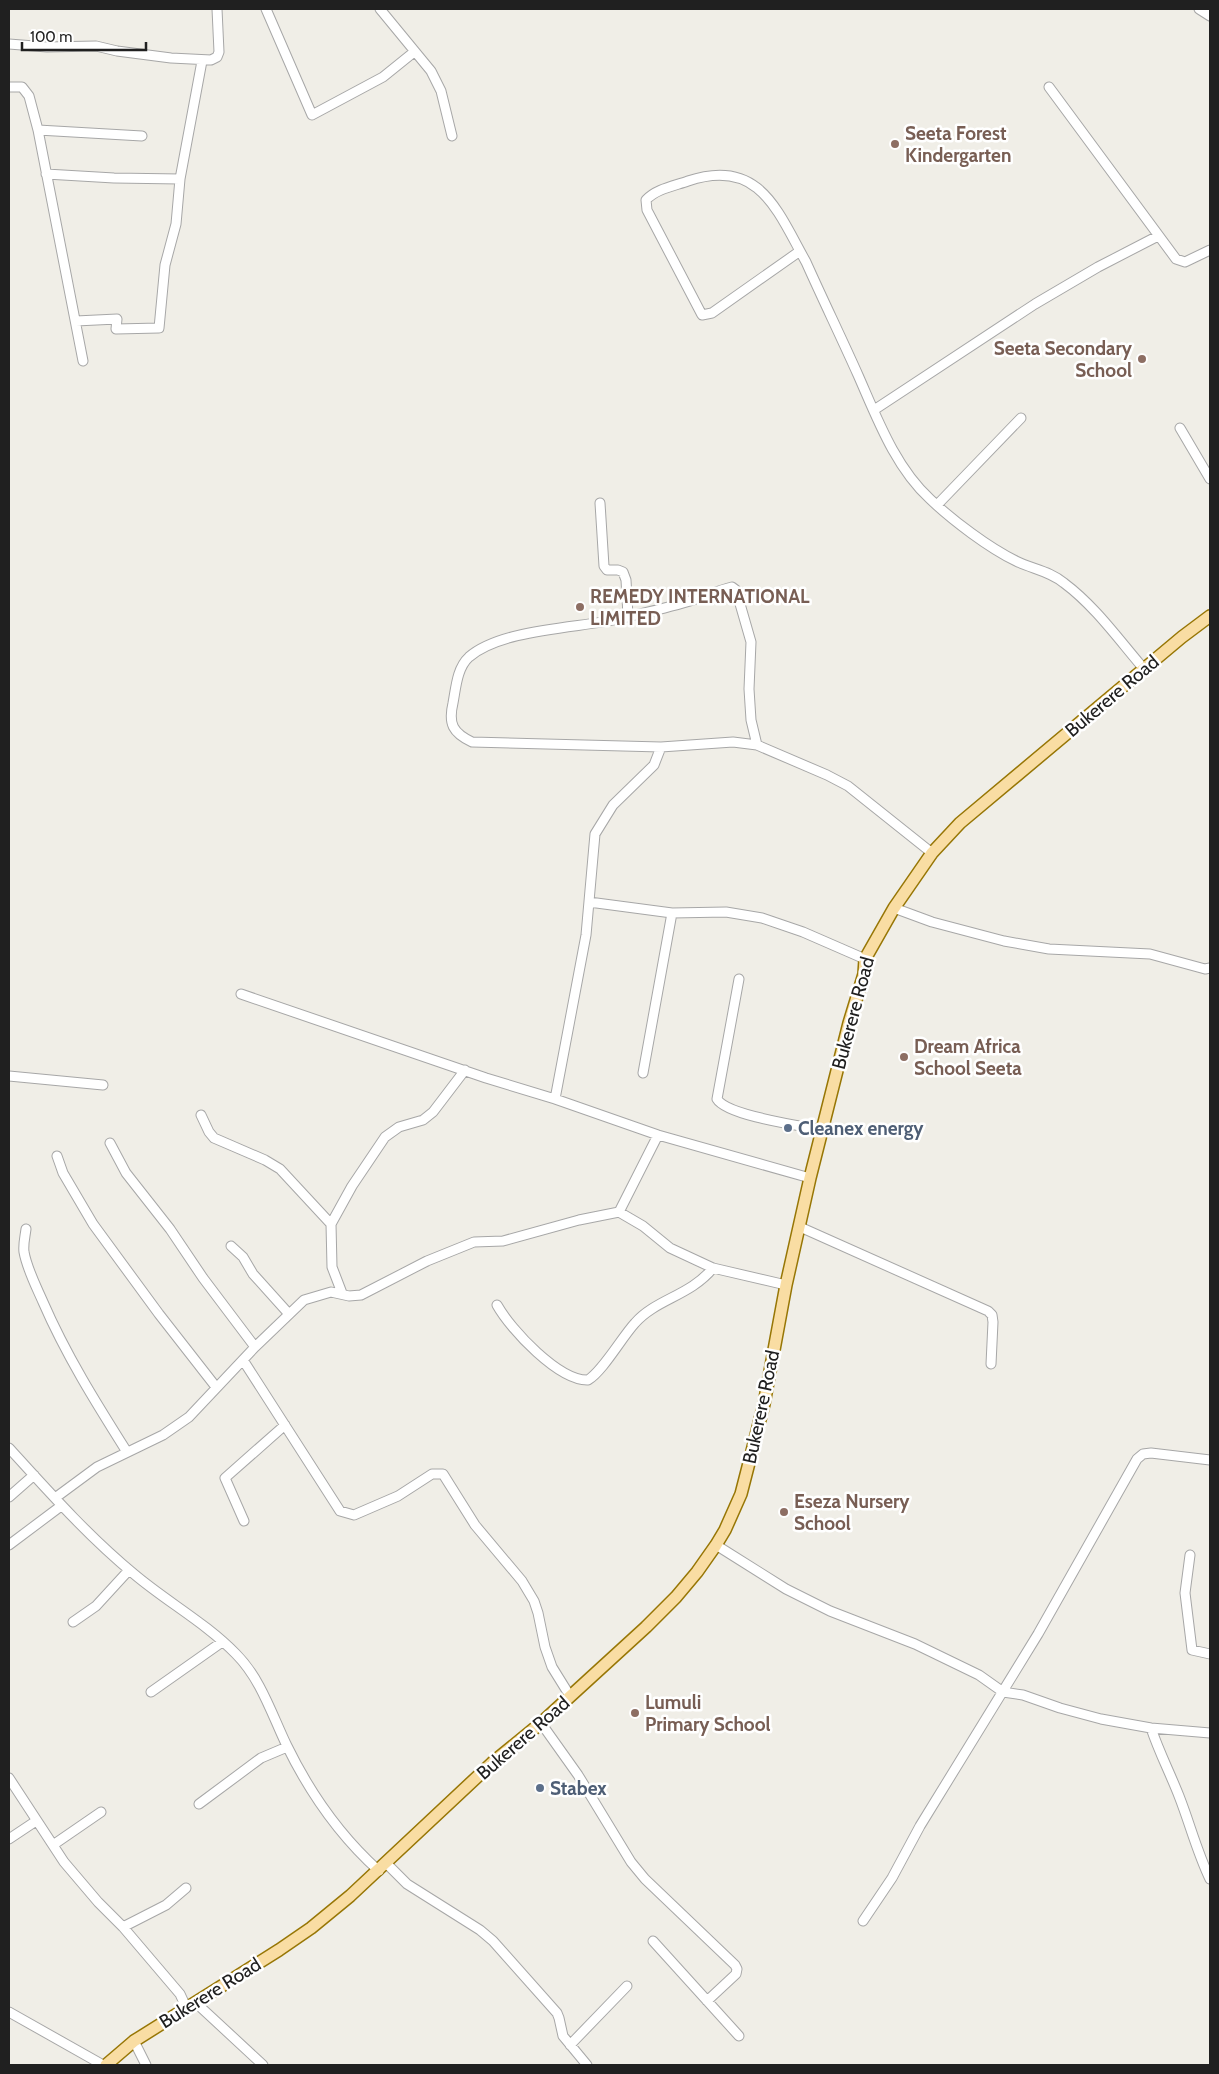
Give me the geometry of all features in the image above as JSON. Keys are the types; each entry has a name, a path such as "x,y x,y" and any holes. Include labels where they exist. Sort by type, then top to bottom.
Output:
{"main road":[{"name":"Bukerere Road","path":"105,2065 134,2040 311,1928 383,1867 492,1763 541,1723 646,1627 676,1597 697,1572 726,1530 741,1494 764,1404 786,1285 810,1178 849,1023 864,974 865,959 894,908 932,853 967,817 1210,616"}],"street":[{"path":"9,44 47,47 96,46 117,51 202,61 211,60 219,52 217,9"},
{"path":"266,9 312,116 383,77 414,52"},
{"path":"380,9 431,71 441,91 452,136"},
{"path":"1199,9 1210,16"},
{"path":"76,321 117,319 116,329 159,328 165,265 176,224 180,178 202,61"},
{"path":"9,87 22,87 29,96 38,130 83,361"},
{"path":"1049,87 1176,259 1182,262 1189,261 1210,250"},
{"path":"38,130 142,136"},
{"path":"46,174 114,178 180,178"},
{"path":"800,251 712,312 702,314 647,210 646,200 660,190 705,175 736,175 751,181 764,193 781,217 800,251 896,456 914,480 937,505 1007,556 1064,582 1095,613 1144,669"},
{"path":"874,410 1036,304 1098,267 1158,236"},
{"path":"937,505 1021,418"},
{"path":"1180,428 1210,479"},
{"path":"600,502 604,566 607,570 623,572 626,580 628,616"},
{"path":"757,745 750,712 751,642 735,588 730,587 692,600 628,616 554,628 494,643 471,655 463,663 459,673 451,713 452,724 460,737 472,742 661,747 733,742 757,745 848,786 932,853"},
{"path":"555,1099 586,935 595,834 613,805 654,765 661,747"},
{"path":"589,902 672,913 726,912 762,918 803,932 865,959"},
{"path":"894,908 932,922 1004,941 1059,950 1137,952 1205,970 1210,968"},
{"path":"643,1073 672,913"},
{"path":"739,979 718,1099 724,1105 762,1119 823,1130"},
{"path":"241,994 658,1135 810,1178"},
{"path":"342,1293 332,1267 331,1224 352,1186 385,1137 399,1127 423,1120 433,1112 465,1070"},
{"path":"9,1076 104,1085"},
{"path":"201,1116 214,1138 265,1160 280,1170 331,1224"},
{"path":"619,1212 658,1135"},
{"path":"110,1144 126,1173 170,1229 203,1278 255,1347"},
{"path":"57,1156 63,1173 94,1224 159,1314 216,1386"},
{"path":"54,1498 97,1468 176,1427 304,1300 325,1293 342,1293 349,1296 361,1295 427,1260 474,1242 496,1242 579,1220 619,1212 643,1226 670,1248 713,1268 786,1285"},
{"path":"800,1227 988,1311 992,1315 993,1322 991,1364"},
{"path":"26,1229 23,1243 24,1254 52,1324 85,1385 127,1452"},
{"path":"231,1246 289,1314"},
{"path":"497,1305 505,1319 540,1356 578,1380 588,1380 636,1321 653,1309 692,1288 704,1279 713,1268"},
{"path":"243,1360 340,1511 354,1514 398,1496 432,1474 443,1474 475,1526 522,1581 534,1601 544,1647 552,1667 570,1696"},
{"path":"244,1521 225,1478 285,1425"},
{"path":"9,1448 61,1506 100,1545 129,1570 237,1654 256,1680 287,1747 322,1807 361,1854 480,1930 493,1941 556,2013 563,2036 587,2065"},
{"path":"863,1921 892,1878 920,1826 1038,1634 1137,1459 1143,1454 1151,1453 1210,1460"},
{"path":"9,1497 34,1475"},
{"path":"9,1545 61,1506"},
{"path":"716,1546 786,1589 830,1611 915,1644 979,1675 1003,1692 1023,1695 1087,1715 1151,1728 1210,1733"},
{"path":"1190,1555 1185,1593 1192,1650 1210,1654"},
{"path":"73,1622 96,1606 129,1570"},
{"path":"151,1692 222,1642"},
{"path":"541,1723 572,1767 635,1868 735,1965 736,1974 707,2001"},
{"path":"1151,1728 1210,1880"},
{"path":"199,1804 261,1758 287,1747"},
{"path":"9,1778 64,1862 98,1902 124,1927 180,1994 263,2065"},
{"path":"53,1845 101,1812"},
{"path":"9,1839 36,1821"},
{"path":"124,1927 166,1906 186,1888"},
{"path":"653,1941 739,2036"},
{"path":"570,2045 627,1986"},
{"path":"9,2012 105,2065"},
{"path":"134,2040 146,2065"}],"place":[{"name":"Seeta Forest Kindergarten","path":"895,144"},
{"name":"Seeta Secondary School","path":"1142,359"},
{"name":"REMEDY INTERNATIONAL LIMITED","path":"580,607"},
{"name":"Dream Africa School Seeta","path":"904,1057"},
{"name":"Cleanex energy","path":"788,1128"},
{"name":"Eseza Nursery School","path":"784,1512"},
{"name":"Lumuli Primary School","path":"635,1713"},
{"name":"Stabex","path":"540,1788"}]}
